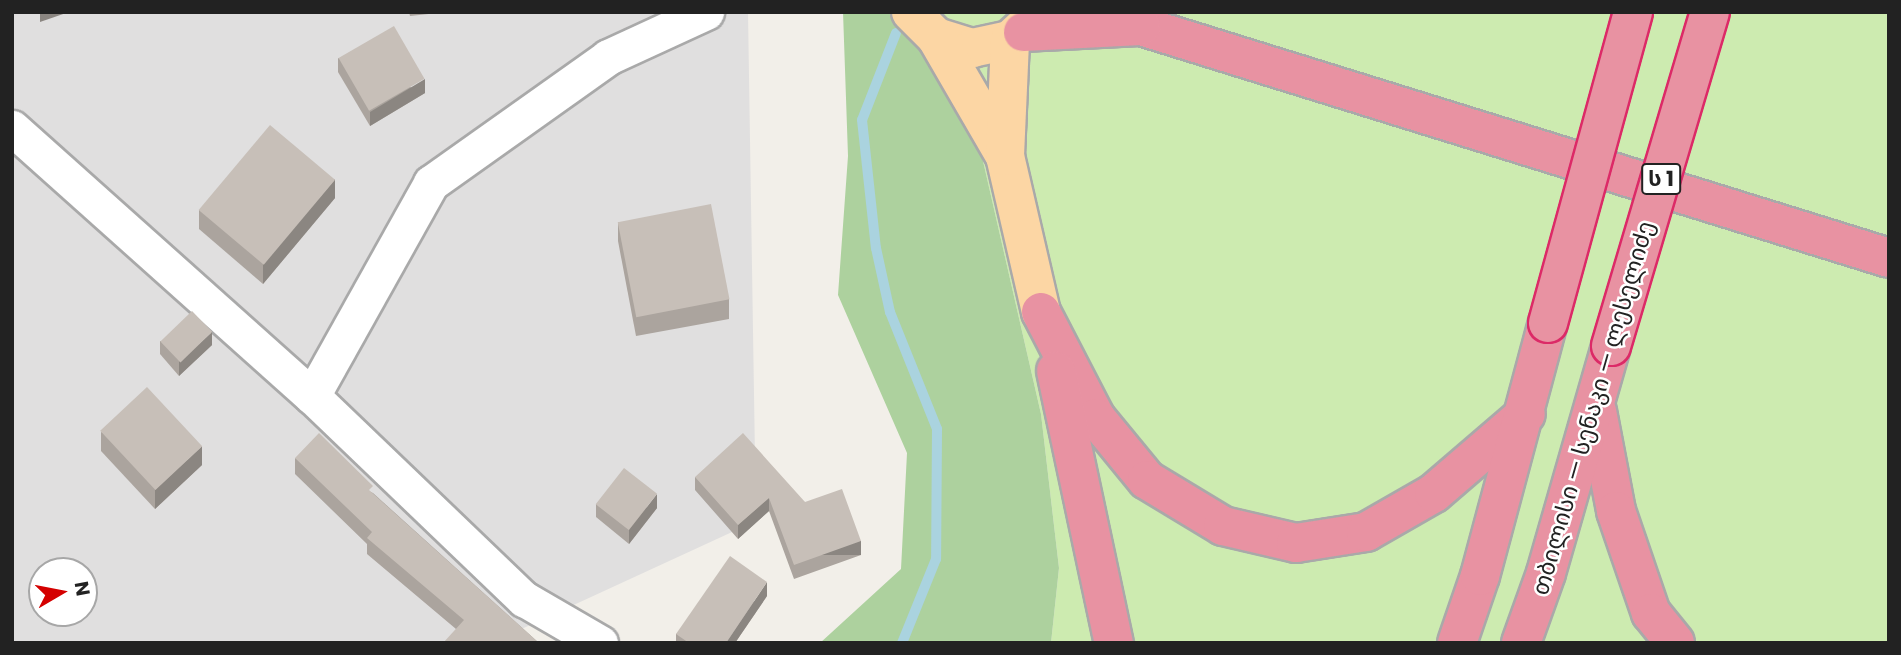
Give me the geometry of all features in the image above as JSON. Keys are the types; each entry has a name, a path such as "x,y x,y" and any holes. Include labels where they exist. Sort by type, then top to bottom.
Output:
{"highway":[{"path":"1457,643 1526,414 1548,323 1633,12"},
{"name":"თბილისი — სენაკი — ლესელიძე","path":"1521,643 1596,405 1710,12"},
{"path":"1024,28 1131,19 1889,258"},
{"path":"1041,312 1096,418 1147,480 1223,526 1296,544 1366,532 1400,513 1434,493 1526,414"},
{"path":"1041,312 1066,406 1114,643"},
{"path":"1596,405 1616,511 1651,613 1675,643"}],"main road":[{"path":"923,24 972,48 1024,28 1005,156"},
{"path":"923,24 1005,156 1041,312"}],"street":[{"path":"312,396 431,183 608,57 706,12"},
{"path":"12,128 312,396 524,599 600,643"}],"shaded area":[{"path":"12,12 748,12 756,521 491,643 12,643"}],"green space":[{"path":"843,12 895,12 975,126 1041,414 1059,568 1051,643 820,643 901,569 907,453 838,295 848,156"},
{"path":"895,12 1889,12 1889,643 1051,643 1059,568 1041,414 975,126"}],"building":[{"path":"394,26 424,79 369,111 339,58"},
{"path":"270,125 335,180 264,265 199,210"},
{"path":"711,204 730,299 636,317 618,222"},
{"path":"192,311 212,332 180,362 160,342"},
{"path":"147,387 202,446 155,490 100,431"},
{"path":"319,433 373,486 369,490 539,643 443,643 464,620 367,538 372,532 295,458"},
{"path":"743,433 805,502 842,489 861,541 794,565 769,498 738,525 695,477"},
{"path":"624,468 657,494 629,530 596,504"},
{"path":"730,556 767,582 726,643 689,643 676,634"}],"waterway":[{"path":"896,33 862,120 876,248 890,312 937,429 936,559 902,643"}]}
